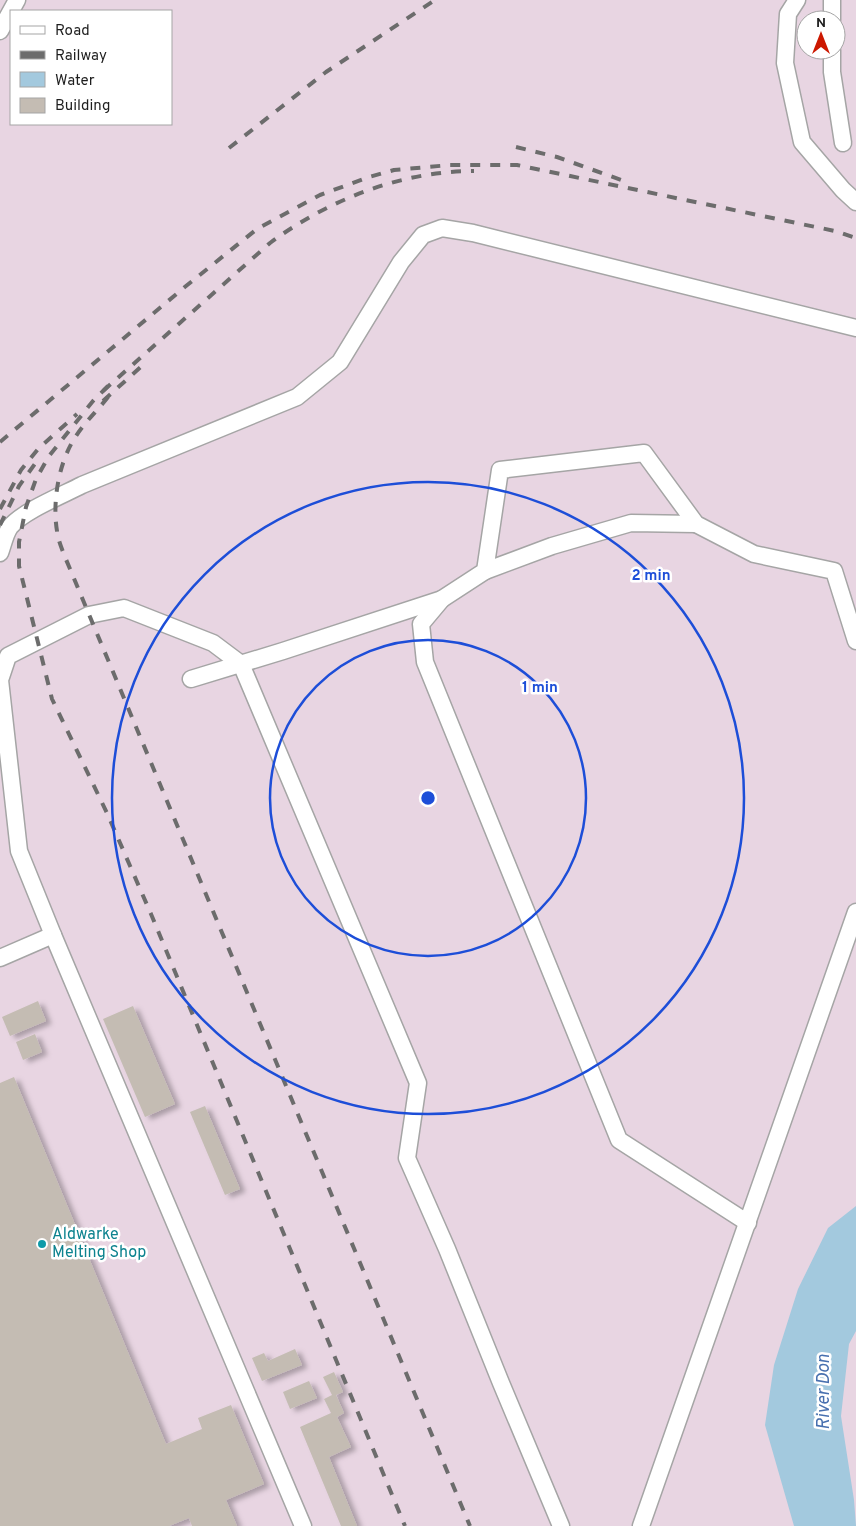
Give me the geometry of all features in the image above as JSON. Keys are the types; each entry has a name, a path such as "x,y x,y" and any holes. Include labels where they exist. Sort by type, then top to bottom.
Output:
{"lane":[{"path":"797,0 788,14 785,64 802,142 843,190 856,202"},
{"path":"0,31 10,13"},
{"path":"832,60 842,143"},
{"path":"0,553 10,528 25,515 57,498 91,481 297,397 340,362 401,262 422,235 442,228 473,233 856,328"},
{"path":"485,571 500,470 644,453 696,524 754,554 834,571 856,641"},
{"path":"191,679 442,598 485,571 552,546 631,523 696,524"},
{"path":"442,598 421,624 425,662 619,1140 748,1223"},
{"path":"303,1526 19,851 0,680 8,656 89,616 124,608 213,642 240,664 418,1084 407,1158 447,1249 561,1526"},
{"path":"641,1526 856,912"},
{"path":"0,958 53,935"}],"shaded area":[{"path":"0,0 856,0 856,1526 0,1526"}],"water":[{"name":"River Don","path":"856,1206 856,1331 849,1344 841,1416 854,1500 856,1526 794,1526 765,1425 774,1365 798,1289 828,1228"}],"building":[{"path":"38,1001 46,1021 10,1036 2,1017"},
{"path":"133,1006 175,1104 145,1117 103,1019"},
{"path":"35,1034 42,1052 23,1060 16,1042"},
{"name":"Aldwarke Melting Shop","path":"14,1077 166,1444 202,1429 198,1418 231,1405 264,1484 226,1500 237,1526 192,1526 189,1518 169,1526 0,1526 0,1083"},
{"path":"205,1106 240,1189 225,1195 190,1112"},
{"path":"295,1349 302,1365 262,1381 252,1358 264,1353 268,1361"},
{"path":"334,1372 343,1392 336,1395 344,1413 337,1417 351,1447 329,1457 357,1526 341,1526 300,1427 331,1413 324,1399 332,1395 323,1377"},
{"path":"309,1381 317,1398 290,1409 283,1392"}],"railway":[{"path":"229,148 326,72 435,0"},
{"path":"516,147 557,157 624,181"},
{"path":"0,442 257,229 320,195 394,170 450,165 517,165 835,231 856,238"},
{"path":"103,391 270,243 292,228 341,201 393,182 447,172 474,171"},
{"path":"103,401 144,364"},
{"path":"108,386 93,401 49,456 36,479 26,507 19,542 19,566 52,699 107,813 151,914 405,1526"},
{"path":"108,397 80,431 65,457 58,482 55,507 59,541 470,1526"},
{"path":"0,509 21,470 39,448 77,414"},
{"path":"0,525 19,486 37,461"}],"place":[{"name":"Aldwarke Melting Shop","path":"42,1244"}]}
